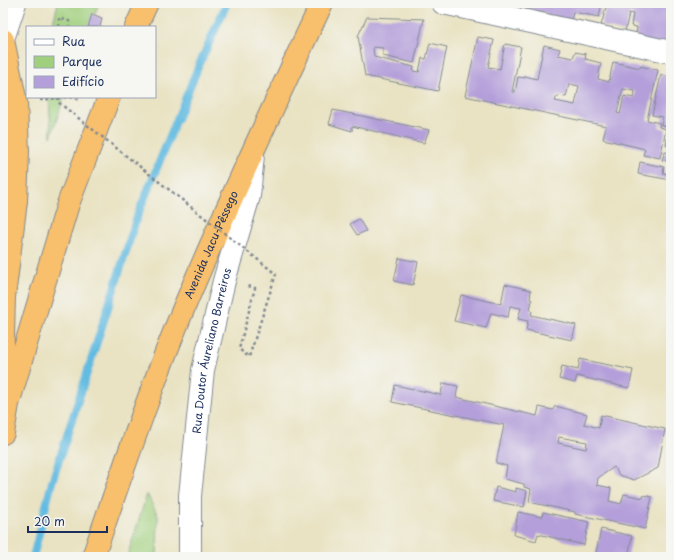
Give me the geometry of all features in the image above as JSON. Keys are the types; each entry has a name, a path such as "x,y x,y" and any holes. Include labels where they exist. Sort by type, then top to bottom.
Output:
{"highway":[{"path":"136,26 147,3"},
{"name":"Avenida Jacu-Pêssego","path":"93,557 115,492 172,338 196,279 254,148 322,3"},
{"path":"3,40 16,103 18,152 16,201 4,297 3,337"},
{"path":"3,432 8,404 68,204 109,98"},
{"path":"3,343 8,404"}],"street":[{"path":"3,40 15,3"},
{"path":"442,3 671,52"},
{"name":"Rua Doutor Áureliano Barreiros","path":"190,557 190,496 203,370 224,281 248,196 254,148"}],"path":[{"path":"59,26 59,18 69,21 69,26"},
{"path":"58,98 58,102 276,274 249,357 239,350 255,288"}],"green space":[{"path":"58,3 99,3 90,26 52,26"},
{"path":"49,98 64,98 51,137"},
{"path":"147,494 158,516 157,557 127,557"}],"building":[{"path":"519,3 602,3 599,17 573,12 571,22 518,7"},
{"path":"607,3 671,3 671,47 635,40 637,27 631,26 633,14 629,13 625,32 601,26"},
{"path":"92,14 102,18 100,26 88,26"},
{"path":"367,17 424,19 414,63 383,56 383,48 373,47 374,57 414,67 413,71 419,72 422,58 426,59 430,43 447,47 438,91 365,76 358,36"},
{"path":"478,37 494,40 488,67 500,69 505,44 521,47 512,92 515,92 518,77 525,78 525,76 537,79 544,45 560,49 558,55 573,58 575,52 586,54 585,59 601,63 598,79 609,82 613,62 658,70 647,120 660,123 659,127 666,129 660,158 643,155 645,149 603,139 606,126 465,96","holes":["569,84 579,86 575,105 555,101 557,96 566,97","623,89 635,91 634,98 624,96 620,114 617,113"]},
{"path":"661,75 671,77 671,127 661,125 663,117 652,115"},
{"path":"333,110 429,130 424,143 352,126 352,131 329,124"},
{"path":"667,139 671,140 671,146 666,145"},
{"path":"665,152 671,153 671,164 669,164 669,161 662,160"},
{"path":"640,162 664,167 663,173 668,174 669,171 671,171 671,180 638,174"},
{"path":"359,219 366,231 357,235 350,224"},
{"path":"399,258 418,262 413,285 394,281"},
{"path":"505,284 531,290 531,315 576,325 572,340 526,330 528,321 518,319 521,308 510,306 508,317 491,313 486,328 454,321 461,295 501,304"},
{"path":"580,359 633,370 629,388 577,376 575,383 559,379 562,366 578,370"},
{"path":"443,383 458,386 456,397 537,416 539,407 553,410 555,406 587,414 584,424 599,428 601,415 665,429 658,468 634,480 619,475 614,467 598,478 597,485 611,488 609,501 621,504 624,494 643,498 644,495 652,497 645,529 575,514 575,512 529,502 531,489 524,487 524,484 505,479 507,466 496,463 504,425 392,402 395,385 441,395","holes":["559,437 587,442 586,449 558,443"]},
{"path":"496,487 516,492 516,488 527,491 524,507 493,501"},
{"path":"518,512 542,517 543,512 589,522 584,545 538,534 536,541 514,535"},
{"path":"601,529 632,536 628,557 595,557"}],"waterway":[{"path":"33,557 52,482 138,214 199,65 227,3"}]}
